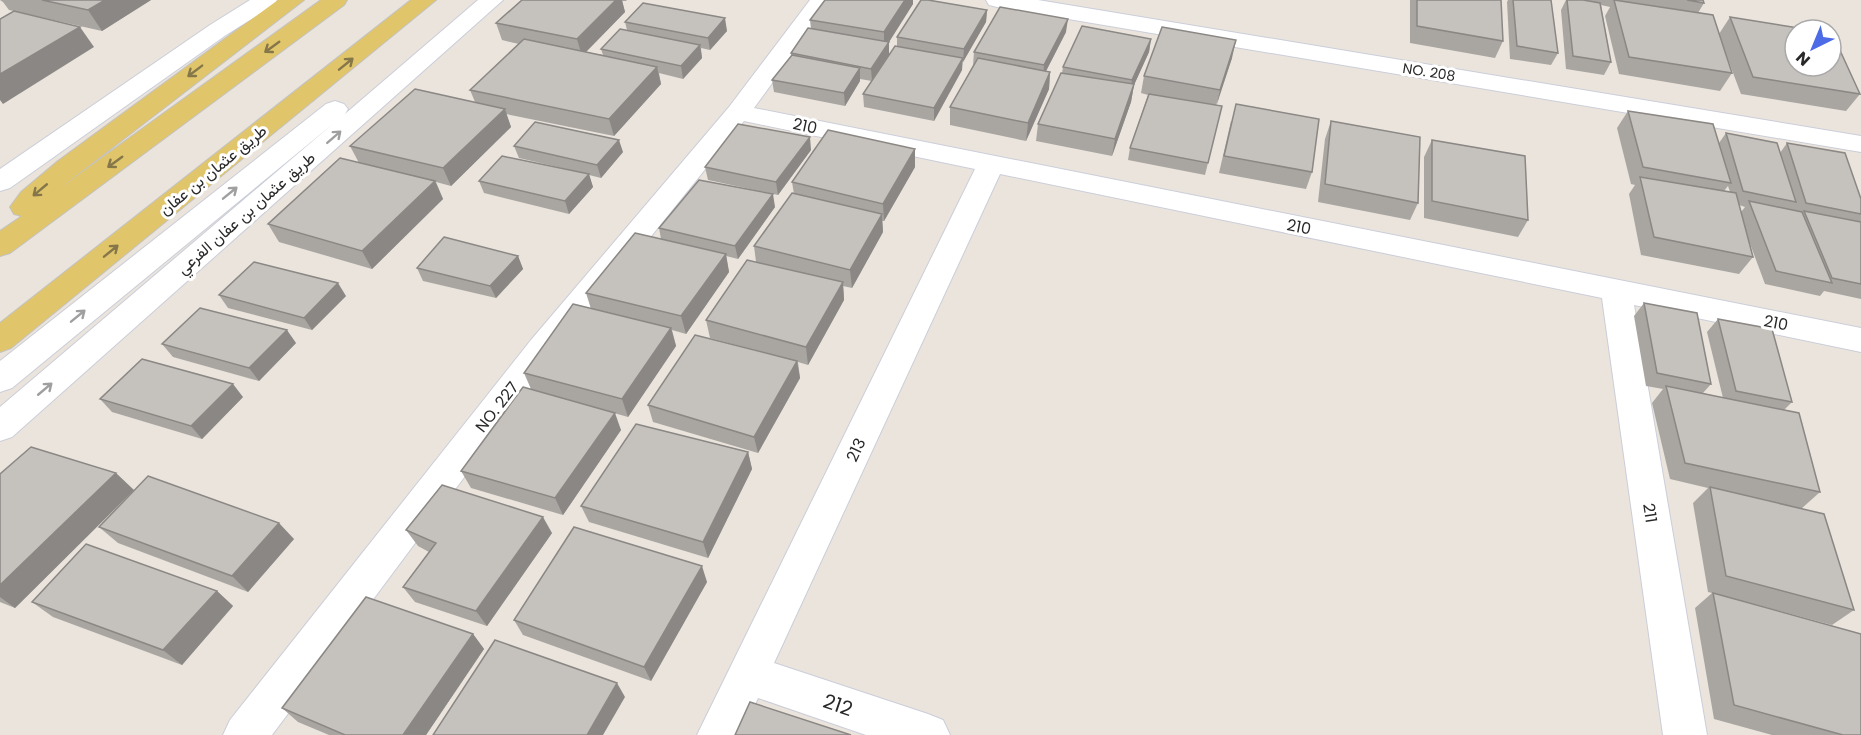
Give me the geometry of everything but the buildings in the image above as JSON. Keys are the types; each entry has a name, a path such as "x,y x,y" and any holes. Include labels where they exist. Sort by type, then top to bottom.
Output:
{"main road":[{"path":"8,240 23,208 60,173 293,0"},
{"path":"8,240 336,0"},
{"name":"طريق عثمان بن عفان","path":"0,340 425,0"}],"street":[{"path":"0,182 218,30 266,0"},
{"name":"طريق عثمان بن عفان الفرعي","path":"0,427 492,0"},
{"name":"NO. 227","path":"245,735 542,349 738,112 822,0"},
{"name":"NO. 208","path":"997,0 1861,144"},
{"path":"0,379 364,86 390,68 459,28"},
{"name":"210","path":"738,112 1861,340"},
{"name":"213","path":"719,735 991,164"},
{"name":"211","path":"1616,291 1685,735"},
{"name":"212","path":"749,675 928,735"}]}
